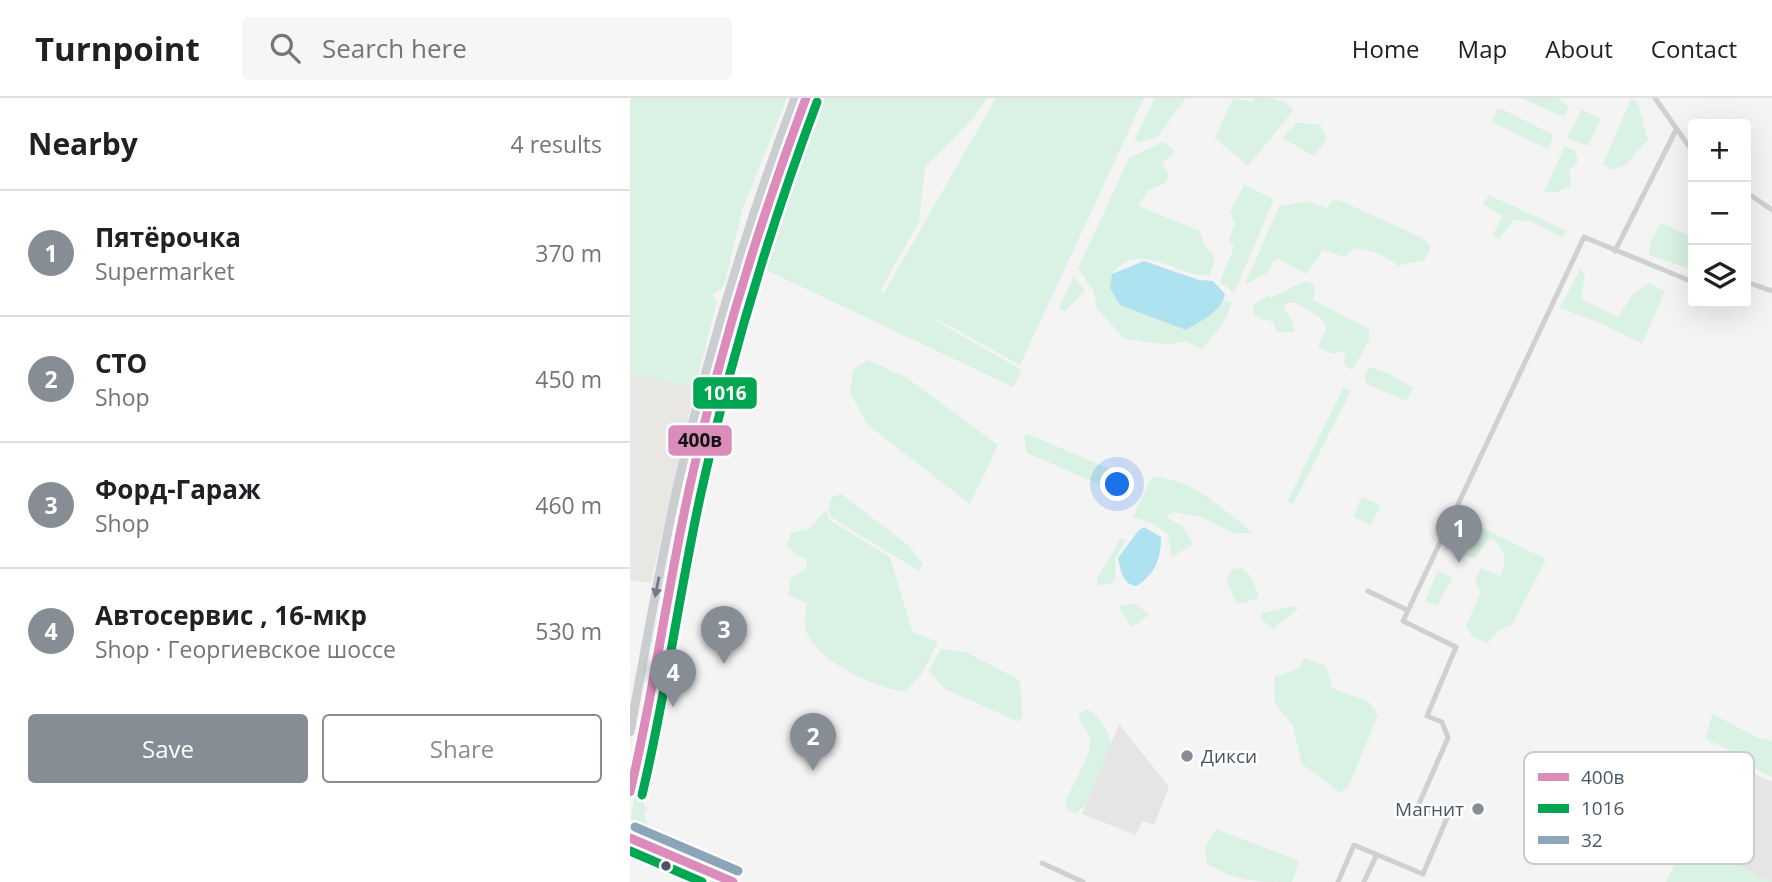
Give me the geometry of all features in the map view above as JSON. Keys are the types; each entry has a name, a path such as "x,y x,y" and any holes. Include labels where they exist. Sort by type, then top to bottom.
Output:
{"main road":[{"path":"630,732 677,488 709,362 746,236 795,98"},
{"path":"630,792 689,489 728,335 773,190 807,98"},
{"path":"630,838 733,882"},
{"path":"630,853 698,882"}],"street":[{"path":"1656,98 1688,146"},
{"path":"1615,251 1676,130"},
{"path":"1751,195 1772,210"},
{"path":"1338,882 1354,845 1423,874 1447,818 1418,806 1448,738 1442,722 1427,716 1456,647 1403,621 1584,237 1688,280"},
{"path":"1751,284 1772,291"},
{"path":"1368,591 1407,610"},
{"path":"645,648 649,654 657,650"},
{"path":"1364,882 1376,856"},
{"path":"1042,863 1083,882"}],"shaded area":[{"path":"630,374 695,388 651,583 630,580"},
{"path":"1119,724 1169,787 1154,825 1142,821 1136,835 1082,814"},
{"path":"1754,774 1772,782 1772,882 1739,882 1700,864 1754,864"}],"green space":[{"path":"630,98 787,98 742,210 726,279 722,288 713,294 717,302 695,388 630,374"},
{"path":"800,98 803,98 782,155 686,488 654,650 651,649 664,579 712,370 752,233"},
{"path":"824,98 988,98 975,116 925,167 919,222 880,291 884,293 996,98 1144,98 1020,365 927,316 1022,370 1013,387 766,270 790,183"},
{"path":"1155,98 1186,98 1157,137 1139,142 1135,139"},
{"path":"1233,98 1252,102 1255,98 1277,100 1286,103 1293,111 1248,166 1215,138"},
{"path":"1522,98 1558,98 1569,107 1565,115 1559,115"},
{"path":"1631,99 1637,101 1648,140 1624,166 1611,170 1603,164"},
{"path":"1502,109 1554,135 1548,149 1492,122 1497,110"},
{"path":"1582,109 1600,119 1588,146 1567,138"},
{"path":"1297,122 1320,125 1327,139 1314,156 1282,138"},
{"path":"1163,142 1175,151 1162,163 1169,176 1164,184 1148,190 1138,206 1200,231 1204,244 1215,258 1210,275 1185,271 1146,259 1134,259 1112,274 1186,330 1214,313 1224,300 1232,302 1224,322 1202,349 1185,341 1170,345 1125,339 1097,309 1094,291 1078,269 1129,158"},
{"path":"1565,146 1575,151 1578,161 1569,171 1571,186 1554,193 1544,192"},
{"path":"1244,185 1274,199 1234,293 1220,282 1234,247 1229,240 1235,224 1230,212"},
{"path":"1489,195 1567,231 1562,237 1530,221 1514,220 1499,239 1493,236 1502,216 1483,204"},
{"path":"1339,200 1420,237 1429,244 1430,250 1424,260 1398,266 1383,256 1361,249 1355,248 1345,257 1323,250 1306,274 1279,259 1274,261 1266,274 1245,284 1279,207 1306,201 1327,208 1332,201"},
{"path":"1661,223 1688,235 1688,268 1649,255 1650,243"},
{"path":"1580,269 1585,274 1581,299 1618,317 1633,294 1649,283 1665,291 1642,344 1600,323 1560,308"},
{"path":"1074,276 1085,291 1065,311 1059,308"},
{"path":"1304,281 1315,285 1313,300 1369,329 1369,341 1352,370 1345,366 1344,351 1333,354 1318,347 1327,327 1320,317 1294,302 1286,303 1284,309 1293,322 1294,332 1277,332 1273,321 1262,320 1254,314 1253,306 1268,295 1271,298"},
{"path":"868,360 907,378 998,445 970,504 868,425 850,393 853,370"},
{"path":"1370,367 1388,373 1414,388 1406,401 1367,384 1364,375"},
{"path":"1343,388 1351,391 1293,504 1287,502"},
{"path":"1028,434 1128,477 1134,487 1124,495 1027,453 1024,437"},
{"path":"1152,477 1194,489 1253,533 1235,534 1201,517 1174,512 1166,517 1183,527 1193,544 1172,557 1168,534 1154,524 1133,517"},
{"path":"841,494 908,545 923,564 919,571 831,517 828,510 832,497"},
{"path":"1362,497 1381,506 1371,525 1353,517"},
{"path":"826,510 829,520 890,557 912,632 938,642 923,672 905,692 863,679 821,652 806,630 806,603 788,595 791,578 806,569 807,559 795,555 787,545 791,533 809,529"},
{"path":"1466,520 1546,559 1512,625 1498,631 1487,643 1473,637 1466,627 1481,592 1475,582 1481,568 1500,576 1504,556 1493,540 1488,540 1474,559 1449,548"},
{"path":"1121,538 1126,541 1115,558 1116,578 1110,584 1098,586 1097,579"},
{"path":"1242,568 1250,575 1259,595 1257,599 1237,604 1226,579 1233,569"},
{"path":"1438,570 1452,578 1437,606 1425,601"},
{"path":"1135,603 1149,615 1132,627 1118,607"},
{"path":"1293,606 1299,608 1273,629 1260,618 1263,613"},
{"path":"941,649 965,652 1018,679 1023,715 1019,722 945,689 929,671"},
{"path":"1305,658 1326,666 1332,688 1369,702 1378,715 1348,787 1341,793 1302,764 1293,726 1275,703 1274,677 1298,669"},
{"path":"1085,710 1091,711 1101,722 1109,735 1111,745 1086,804 1076,813 1069,811 1065,803 1089,751 1089,736 1079,714"},
{"path":"1713,714 1756,737 1772,741 1772,777 1754,768 1754,752 1734,752 1705,739"},
{"path":"640,796 647,810 644,814 649,832 656,840 630,829 634,798"},
{"path":"1216,829 1299,861 1292,882 1247,880 1227,874 1206,863 1206,846"},
{"path":"630,843 722,882 711,882 630,848"},
{"path":"1675,864 1734,864 1772,882 1666,882"}],"water":[{"path":"1144,261 1199,280 1213,281 1225,294 1220,306 1186,330 1120,305 1110,288 1112,274"},
{"path":"1144,527 1161,537 1160,552 1156,566 1143,582 1136,586 1125,579 1118,558"}],"transit line":[{"name":"400в","path":"630,792 700,440 756,243 806,98"},
{"name":"1016","path":"642,795 712,443 767,247 817,102"},
{"name":"32","path":"635,827 738,871"},
{"name":"400в","path":"630,838 733,882"},
{"name":"1016","path":"630,851 702,882"}],"place":[{"name":"Пятёрочка","path":"1459,563"},
{"name":"Форд-Гараж","path":"724,664"},
{"name":"Автосервис , 16-мкр","path":"673,707"},
{"name":"Дикси","path":"1187,756"},
{"name":"СТО","path":"813,771"},
{"name":"Магнит","path":"1478,809"}]}
